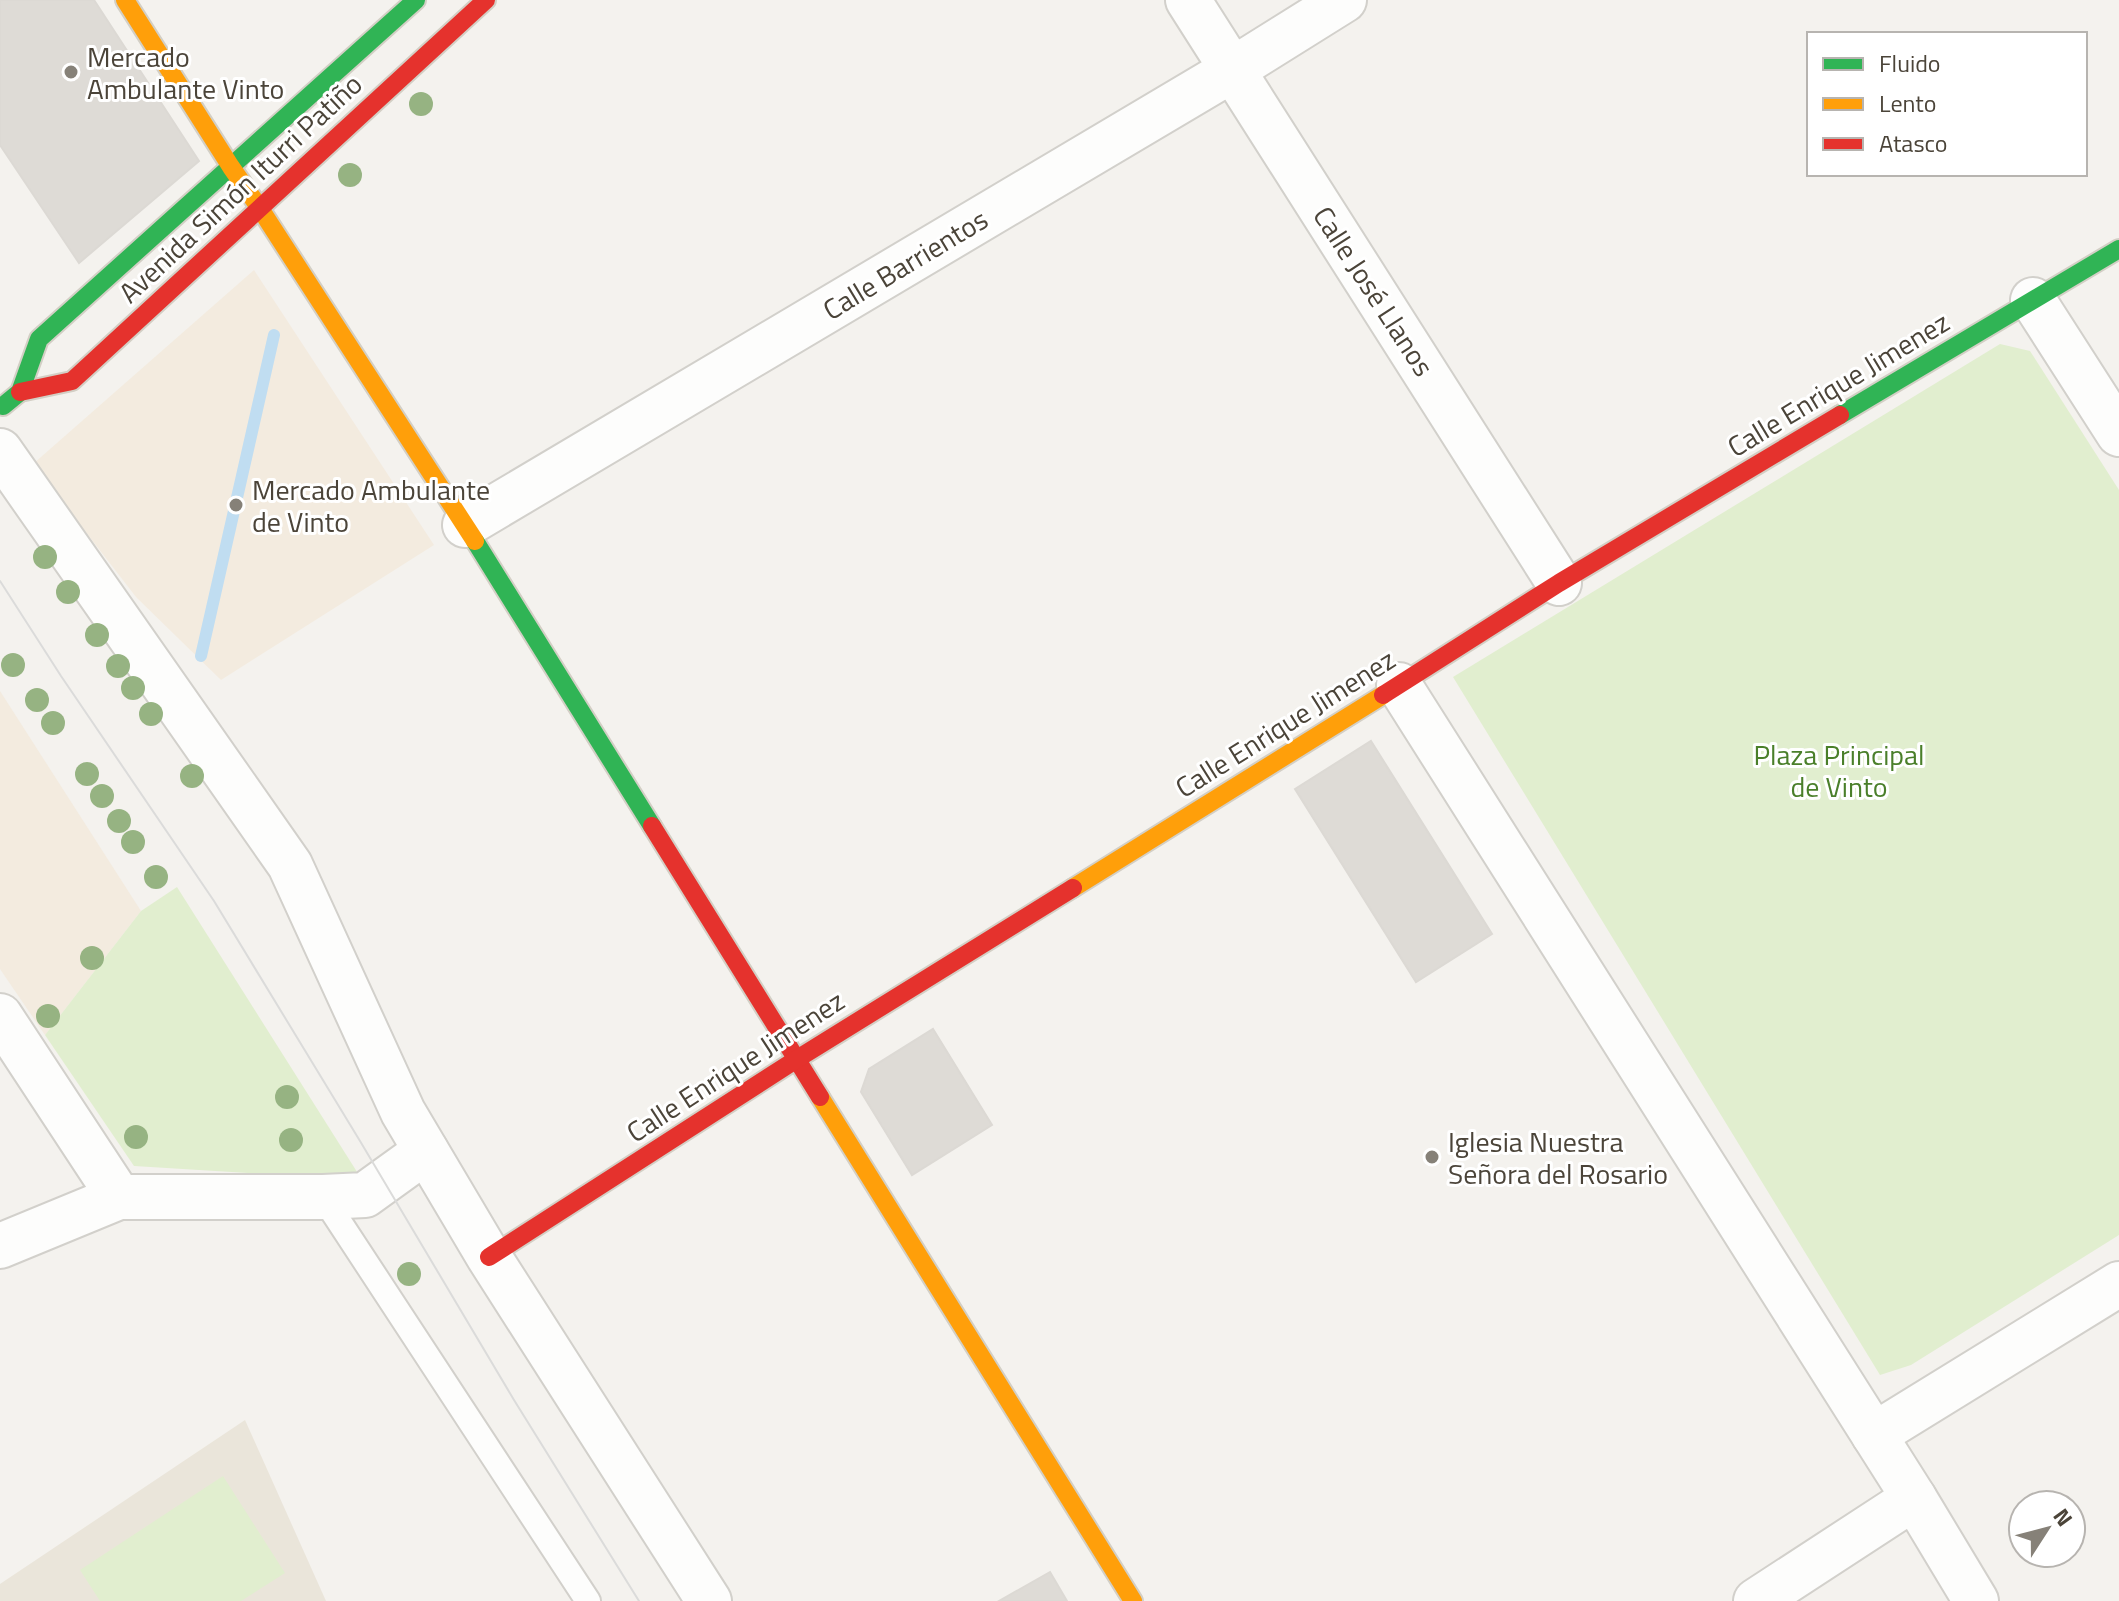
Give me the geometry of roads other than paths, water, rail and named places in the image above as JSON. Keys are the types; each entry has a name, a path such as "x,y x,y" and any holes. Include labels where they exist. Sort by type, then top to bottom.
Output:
{"street":[{"path":"125,0 465,525 1133,1601"},
{"name":"Avenida Simón Iturri Patiño","path":"20,392 39,339 416,0"},
{"name":"Avenida Simón Iturri Patiño","path":"0,409 20,392 72,381 486,0"},
{"name":"Calle José Llanos","path":"1188,0 1559,583"},
{"name":"Calle Barrientos","path":"465,525 1232,70 1344,0"},
{"name":"Calle Enrique Jimenez","path":"489,1257 797,1059 1559,583 2119,249"},
{"path":"2033,300 2119,434"},
{"path":"0,451 290,865 403,1112 489,1257 709,1601"},
{"path":"1399,685 1914,1498 1976,1601"},
{"path":"0,1016 119,1197"},
{"path":"0,1246 119,1197 365,1195 426,1151"},
{"path":"1874,1435 2119,1284"},
{"path":"1756,1601 1914,1498"}],"lane":[{"path":"323,1197 588,1601"}],"waterway":[{"path":"201,656 274,335"}],"tram line":[{"path":"0,581 214,901 514,1400 639,1601"}],"place":[{"name":"Mercado Ambulante Vinto","path":"71,72"},
{"name":"Mercado Ambulante de Vinto","path":"236,505"},
{"name":"Iglesia Nuestra Señora del Rosario","path":"1432,1157"}],"park label":[{"name":"Plaza Principal de Vinto","path":"1839,770"}]}
